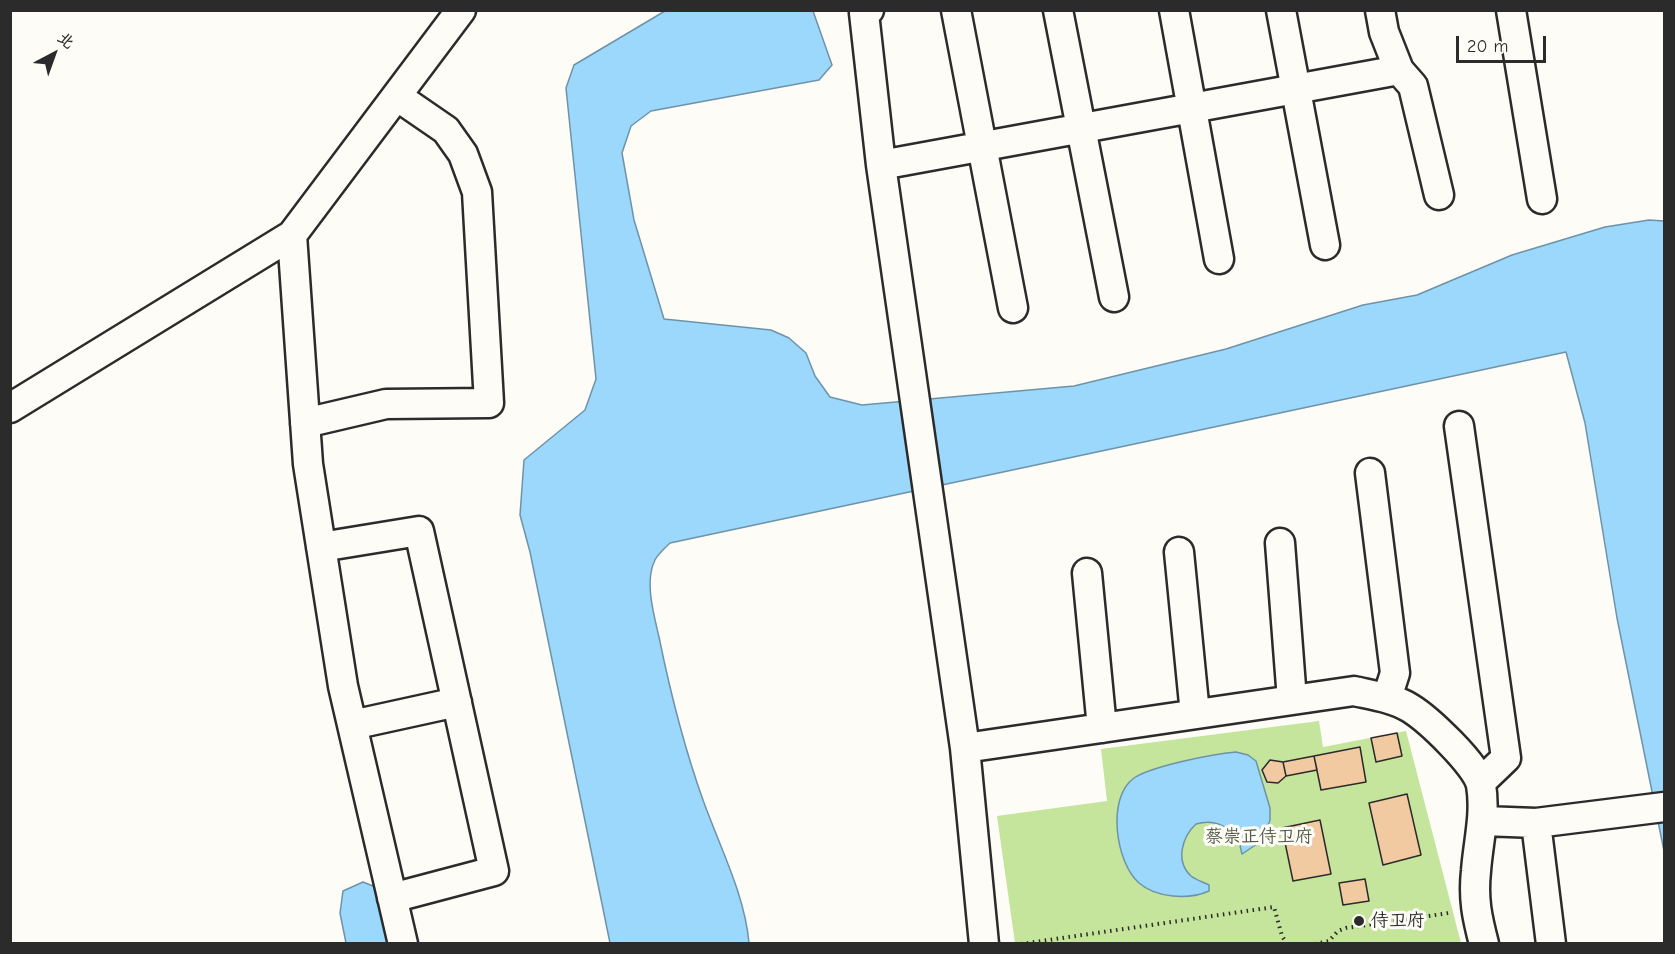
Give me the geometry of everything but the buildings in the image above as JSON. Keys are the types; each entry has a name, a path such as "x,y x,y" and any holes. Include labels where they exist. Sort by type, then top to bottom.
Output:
{"street":[{"path":"10,408 292,235 461,10"},
{"path":"869,10 864,13 881,165 965,748 984,944"},
{"path":"956,10 1013,308"},
{"path":"1058,10 1114,297"},
{"path":"1174,10 1219,259"},
{"path":"1281,10 1325,245"},
{"path":"1380,10 1384,32 1399,70 1413,86 1439,195"},
{"path":"1510,10 1542,199"},
{"path":"881,165 1399,70"},
{"path":"305,423 386,404 489,403 477,192 464,154 446,130 398,96"},
{"path":"292,235 308,464 343,686 403,944"},
{"path":"1458,426 1506,758 1481,782"},
{"path":"1370,473 1395,673 1387,698"},
{"path":"321,547 419,531 494,871 392,898"},
{"path":"1280,543 1292,700"},
{"path":"1179,552 1195,714"},
{"path":"1087,573 1102,728"},
{"path":"965,748 1353,691 1387,698 1410,708 1434,727 1462,754 1481,782 1482,821 1476,872 1475,909 1484,944"},
{"path":"352,725 457,702"},
{"path":"1482,821 1536,823 1665,807"},
{"path":"1536,823 1551,944"}],"path":[{"path":"1021,944 1274,907 1282,936 1287,944"},
{"path":"1316,944 1329,941 1338,931 1346,928 1475,909"}],"green space":[{"name":"蔡崇正侍卫府","path":"1319,721 1323,747 1406,731 1461,943 1015,943 997,816 1107,801 1101,749"}],"water":[{"path":"665,11 813,11 832,65 819,80 651,111 631,126 622,153 634,220 664,319 771,330 789,338 806,353 815,376 830,397 862,405 1074,386 1226,349 1363,305 1417,295 1512,255 1605,227 1649,220 1664,221 1664,851 1617,618 1585,423 1566,352 670,543 656,558 652,568 650,588 653,609 684,739 703,800 731,870 747,925 749,943 610,943 530,552 520,515 524,460 585,410 596,379 566,88 574,65"},
{"path":"1236,752 1248,755 1256,761 1270,808 1270,820 1265,834 1257,844 1242,854 1238,837 1228,829 1208,822 1196,824 1184,842 1183,863 1191,876 1209,885 1209,891 1192,896 1173,896 1146,888 1131,874 1120,846 1117,815 1125,787 1134,778 1154,769 1198,758"},
{"path":"363,882 383,890 394,943 346,943 340,913 343,891"}],"place":[{"name":"侍卫府","path":"1359,921"}]}
